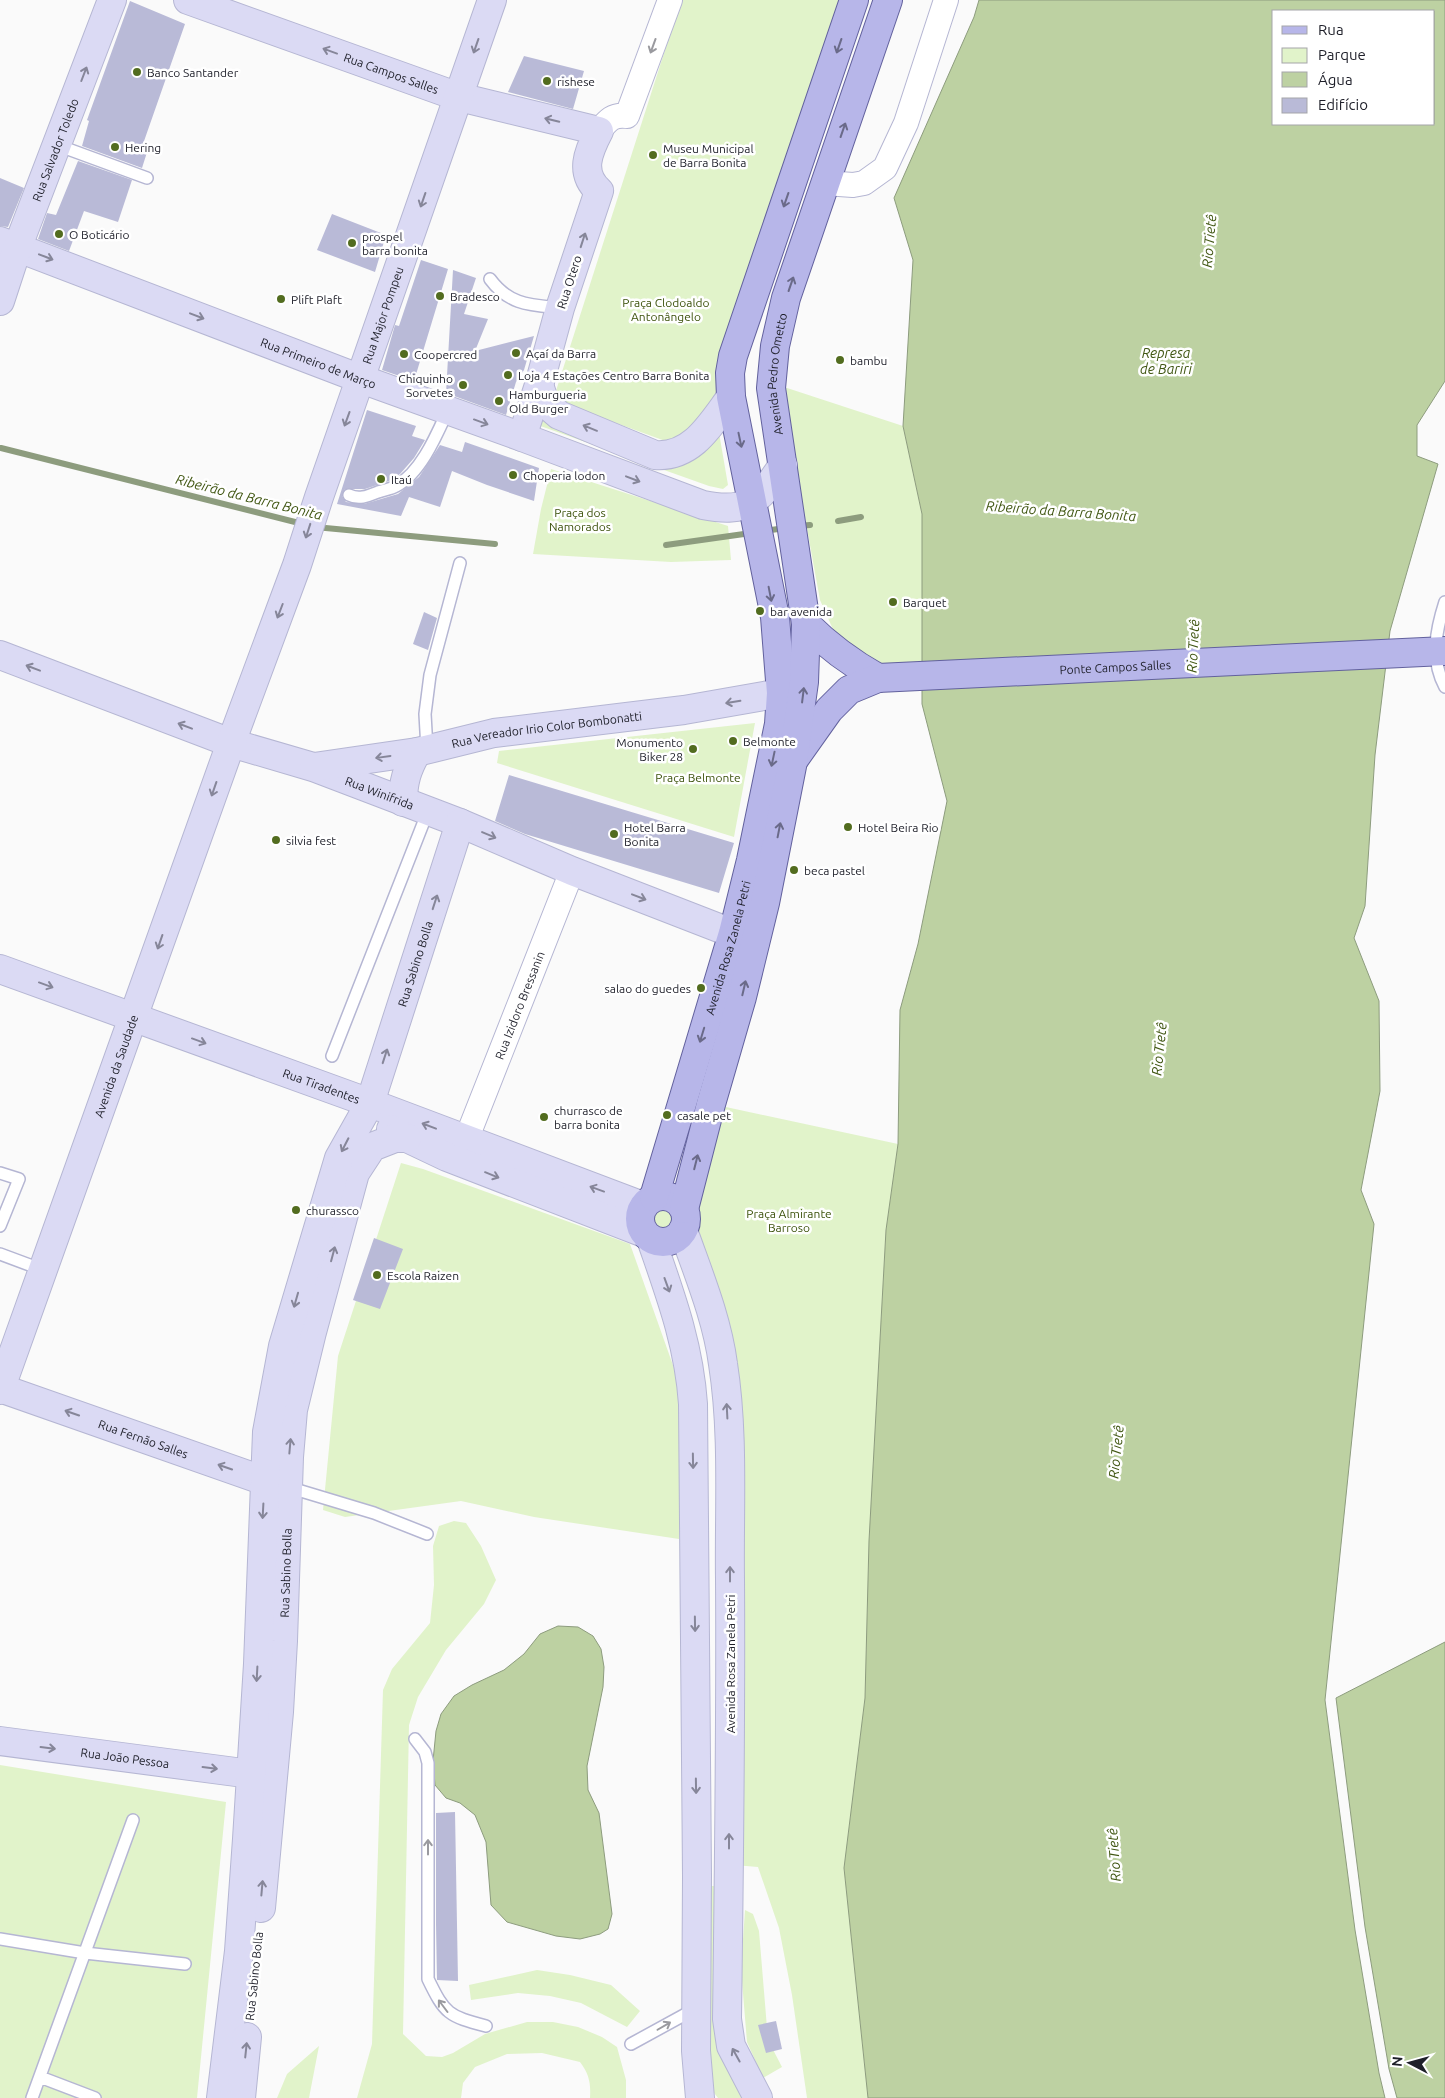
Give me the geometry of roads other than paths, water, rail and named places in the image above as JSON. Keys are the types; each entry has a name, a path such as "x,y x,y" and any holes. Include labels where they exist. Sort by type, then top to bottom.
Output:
{"main road":[{"path":"781,693 775,617 730,385 733,356 854,1 886,5"},
{"name":"Avenida Pedro Ometto","path":"793,761 804,682 806,624 771,388 775,346 786,298 886,5"},
{"path":"826,82 856,92"},
{"path":"796,171 825,183"},
{"path":"730,385 746,372 758,376 771,388"},
{"path":"806,624 836,652 878,678"},
{"name":"Ponte Campos Salles","path":"878,678 1431,651"},
{"path":"793,761 828,710 849,690 878,678"},
{"name":"Avenida Rosa Zanela Petri","path":"683,1220 711,1104 742,997 744,937 751,860 774,752 779,724 781,693"},
{"name":"Avenida Rosa Zanela Petri","path":"648,1201 744,937 765,903 793,761"},
{"path":"668,1196 680,1203 683,1220 678,1236 665,1242 647,1236 640,1224 640,1215 648,1201 668,1196"}],"street":[{"name":"Rua Salvador Toledo","path":"0,301 9,244 57,144 112,0"},
{"name":"Rua Campos Salles","path":"188,0 459,98 599,131"},
{"name":"Rua Major Pompeu","path":"231,743 297,565 492,0"},
{"path":"599,131 608,120 616,115 627,116 670,0"},
{"path":"825,183 853,185 864,183 885,168 906,123 946,0"},
{"name":"Rua Otero","path":"522,437 540,385 560,308 599,191 592,185 587,172 588,152 599,131"},
{"name":"Rua Primeiro de Março","path":"9,244 361,379 703,505 730,509 757,525"},
{"path":"540,385 545,403 559,415 655,455 665,456 677,453 697,439 708,428 730,385"},
{"path":"757,525 765,491 783,465"},
{"name":"Rua Winifrida","path":"0,655 231,743 313,767 460,823 572,871 744,937"},
{"name":"Rua Vereador Irio Color Bombonatti","path":"313,767 422,750 494,733 684,710 781,693"},
{"name":"Avenida da Saudade","path":"0,1389 231,743"},
{"path":"403,802 403,783 408,767 422,750"},
{"name":"Rua Sabino Bolla","path":"241,2098 279,1712 285,1486 267,1432 283,1346 339,1158 370,1103 460,823"},
{"name":"Rua Izidoro Bressanin","path":"466,1140 572,871"},
{"name":"Rua Tiradentes","path":"0,969 370,1103 466,1140 648,1201"},
{"path":"370,1103 388,1127 407,1138 493,1175 647,1236 673,1302 685,1343 693,1404 697,1876 696,2051 700,2098"},
{"name":"Rua Sabino Bolla","path":"221,2098 239,1952 258,1664 289,1457 293,1410 355,1173 372,1148 395,1138 407,1138"},
{"name":"Avenida Rosa Zanela Petri","path":"683,1220 723,1362 729,1454 728,2030 731,2046 758,2098"},
{"name":"Rua Fernão Salles","path":"0,1389 285,1486"},
{"name":"Rua João Pessoa","path":"0,1741 251,1774"},
{"path":"697,1876 729,1876"}],"lane":[{"path":"57,144 147,178"},
{"path":"490,279 508,298 518,303 560,308"},
{"path":"349,496 360,498 371,495 397,485 412,473 432,444 448,410"},
{"path":"422,750 430,675 460,563"},
{"path":"1445,602 1431,651 1445,687"},
{"path":"332,1056 428,811"},
{"path":"0,1173 19,1179 0,1226"},
{"path":"0,1254 43,1270"},
{"path":"285,1486 374,1513 427,1534"},
{"path":"415,1739 425,1752 428,1763 428,1978 440,2004 449,2014 486,2026"},
{"path":"32,2098 134,1820"},
{"path":"0,1939 185,1964"},
{"path":"631,2044 696,2008"},
{"path":"40,2077 95,2098"}],"water":[{"name":"Represa de Bariri","path":"979,0 1445,0 1445,381 1417,425 1417,456 1438,464 1390,631 1375,755 1365,906 1354,938 1379,1001 1380,1091 1361,1190 1374,1224 1325,1700 1355,1930 1379,2073 1385,2098 868,2098 844,1868 865,1698 869,1541 886,1230 898,1144 900,1010 918,944 947,801 922,704 922,514 903,426 913,260 894,198 974,17"},
{"path":"558,1626 578,1627 593,1636 601,1649 604,1667 603,1687 587,1766 588,1790 599,1813 612,1914 608,1929 600,1934 580,1939 556,1936 507,1922 491,1905 486,1842 475,1815 460,1803 446,1798 435,1785 433,1761 436,1731 441,1714 454,1696 504,1670 524,1654 540,1634"},
{"path":"1445,1642 1445,2098 1397,2098 1389,2069 1365,1927 1336,1698"}],"waterway":[{"name":"Ribeirão da Barra Bonita","path":"1,448 303,524"},
{"name":"Ribeirão da Barra Bonita","path":"838,521 861,517"},
{"name":"Ribeirão da Barra Bonita","path":"798,526 810,525"},
{"name":"Ribeirão da Barra Bonita","path":"315,527 495,544"},
{"name":"Ribeirão da Barra Bonita","path":"763,531 786,528"},
{"name":"Ribeirão da Barra Bonita","path":"666,545 751,533"}],"place":[{"name":"Banco Santander","path":"137,72"},
{"name":"rishese","path":"547,81"},
{"name":"Hering","path":"115,147"},
{"name":"Museu Municipal de Barra Bonita","path":"653,155"},
{"name":"O Boticário","path":"59,234"},
{"name":"prospel barra bonita","path":"352,243"},
{"name":"Bradesco","path":"440,296"},
{"name":"Plift Plaft","path":"281,299"},
{"name":"Açaí da Barra","path":"516,353"},
{"name":"Coopercred","path":"404,354"},
{"name":"bambu","path":"840,360"},
{"name":"Loja 4 Estações Centro Barra Bonita","path":"508,375"},
{"name":"Chiquinho Sorvetes","path":"463,385"},
{"name":"Hamburgueria Old Burger","path":"499,401"},
{"name":"Choperia lodon","path":"513,475"},
{"name":"Itaú","path":"381,479"},
{"name":"Barquet","path":"893,602"},
{"name":"bar avenida","path":"760,611"},
{"name":"Belmonte","path":"733,741"},
{"name":"Monumento Biker 28","path":"693,749"},
{"name":"Hotel Beira Rio","path":"848,827"},
{"name":"Hotel Barra Bonita","path":"614,834"},
{"name":"silvia fest","path":"276,840"},
{"name":"beca pastel","path":"794,870"},
{"name":"salao do guedes","path":"701,988"},
{"name":"casale pet","path":"667,1115"},
{"name":"churrasco de barra bonita","path":"544,1117"},
{"name":"churassco","path":"296,1210"},
{"name":"Escola Raizen","path":"377,1275"}],"water label":[{"name":"Rio Tietê","path":"1209,241"},
{"name":"Rio Tietê","path":"1193,646"},
{"name":"Rio Tietê","path":"1159,1049"},
{"name":"Rio Tietê","path":"1116,1452"},
{"name":"Rio Tietê","path":"1114,1855"}],"park label":[{"name":"Praça Clodoaldo Antonângelo","path":"666,309"},
{"name":"Praça dos Namorados","path":"580,519"},
{"name":"Praça Belmonte","path":"698,777"},
{"name":"Praça Almirante Barroso","path":"789,1220"}]}
